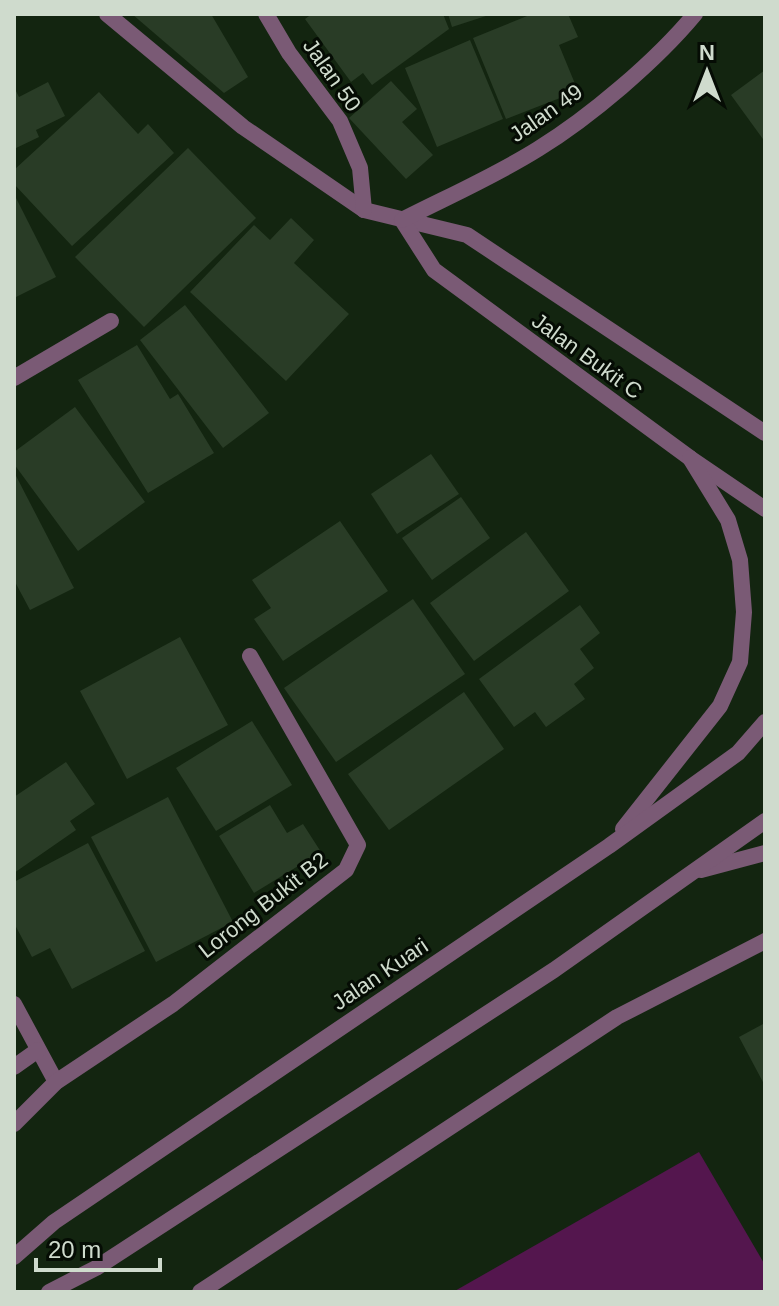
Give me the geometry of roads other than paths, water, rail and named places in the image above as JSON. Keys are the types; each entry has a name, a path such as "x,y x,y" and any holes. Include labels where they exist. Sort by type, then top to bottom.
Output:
{"street":[{"name":"Jalan Bukit C","path":"107,14 243,127 364,210 467,235 765,433"},
{"name":"Jalan 50","path":"266,14 289,53 340,121 360,168 364,210"},
{"name":"Jalan 49","path":"402,220 538,149 620,88 695,14"},
{"name":"Jalan Bukit C","path":"402,220 434,270 690,458 765,509"},
{"path":"14,378 111,321"},
{"path":"609,846 720,706 740,662 744,612 740,560 728,520 690,458"},
{"name":"Lorong Bukit B2","path":"14,1124 56,1082 173,1004 346,870 358,845 250,656"},
{"name":"Jalan Kuari","path":"14,1257 54,1222 609,846 738,753 765,722"},
{"path":"49,1292 109,1259 541,978 765,821"},
{"path":"692,872 765,853"},
{"path":"200,1292 617,1017 765,941"},
{"path":"14,1004 56,1082"},
{"path":"14,1067 38,1050"}]}
